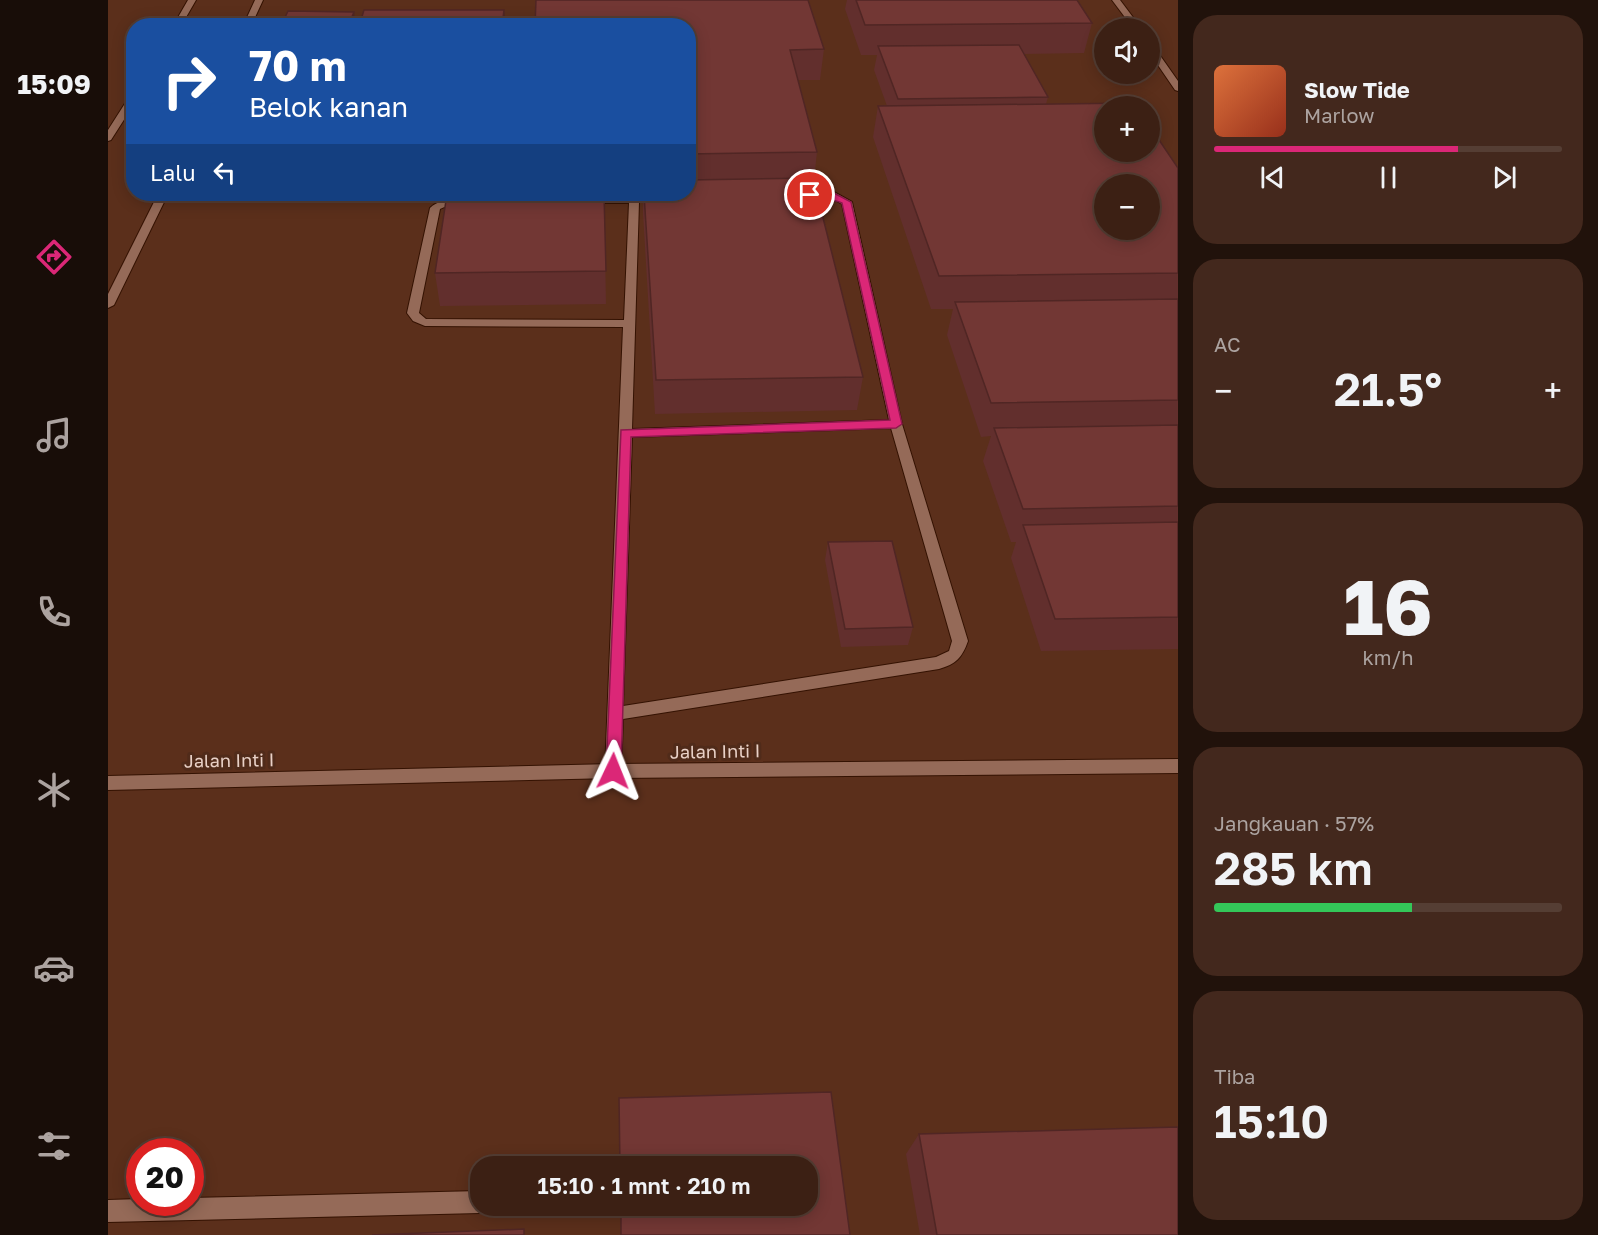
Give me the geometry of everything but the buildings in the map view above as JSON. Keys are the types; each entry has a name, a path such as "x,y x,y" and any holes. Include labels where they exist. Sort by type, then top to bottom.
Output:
{"street":[{"path":"182,18 192,0"},
{"path":"251,18 259,0"},
{"path":"1116,0 1130,18"},
{"path":"1160,62 1178,88"},
{"path":"108,138 126,109"},
{"path":"616,714 939,663 955,655 960,640 896,424 847,202 832,195 785,196"},
{"path":"108,304 160,201"},
{"path":"480,201 443,203 435,208 413,313 417,319 425,322 630,324"},
{"path":"613,771 634,201"},
{"path":"626,433 896,424"},
{"name":"Jalan Inti I","path":"108,783 613,771 1178,766"},
{"path":"108,1211 470,1202"}],"shaded area":[{"path":"108,0 1178,0 1178,1235 108,1235"}],"route":[{"path":"613,771 626,433 896,424 847,202 832,195 810,195"}]}
